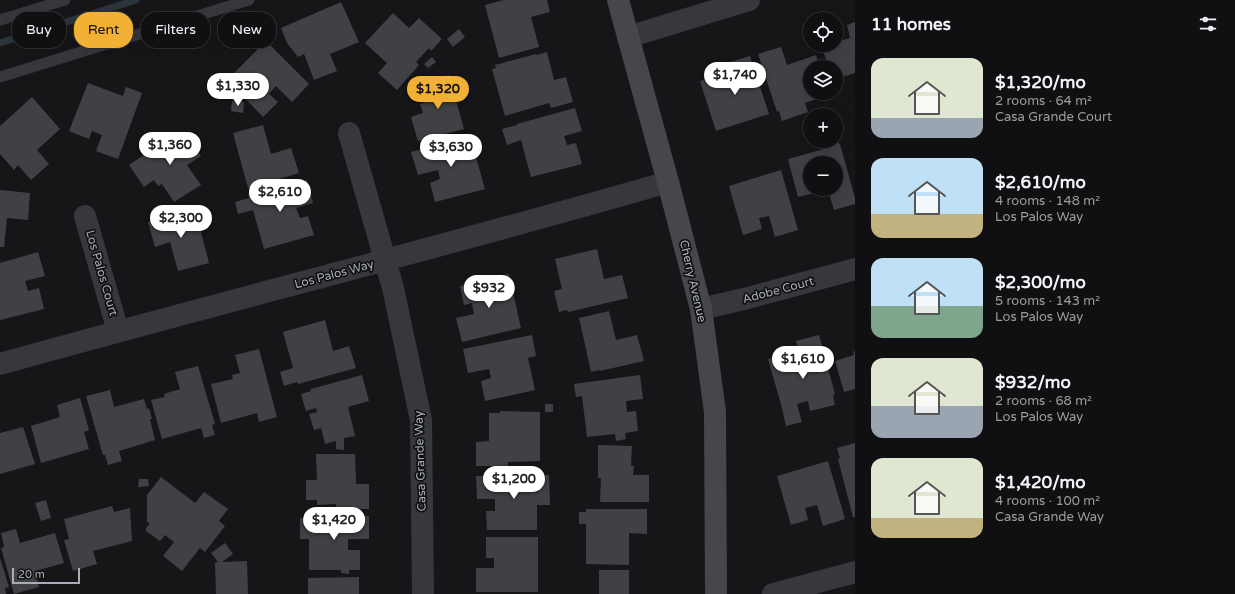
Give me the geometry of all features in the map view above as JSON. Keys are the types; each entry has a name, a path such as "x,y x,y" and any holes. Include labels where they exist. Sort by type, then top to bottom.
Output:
{"street":[{"name":"Cherry Avenue","path":"618,0 701,309 715,412 716,594"},
{"path":"628,37 749,0"},
{"name":"Casa Grande Way","path":"349,133 385,260 421,420 423,594"},
{"name":"Los Palos Way","path":"0,364 668,182"},
{"name":"Los Palos Court","path":"85,216 118,331"},
{"name":"Adobe Court","path":"701,309 855,269"},
{"path":"773,594 855,572"}],"lane":[{"path":"0,20 65,0"},
{"path":"0,77 249,0"}],"building":[{"path":"504,0 547,0 550,12 531,17 539,47 499,58 485,5"},
{"path":"341,2 359,42 330,54 337,71 314,80 304,54 298,57 287,43 281,28"},
{"path":"393,13 409,28 419,18 442,39 431,51 429,48 416,62 419,65 397,90 378,73 387,63 365,43"},
{"path":"855,22 855,73 843,77 843,60 826,60 824,52 843,52 843,40 850,38 847,25"},
{"path":"459,29 465,37 453,47 447,39"},
{"path":"781,47 787,65 816,55 817,60 803,60 803,100 814,100 805,103 807,108 803,108 803,114 782,121 779,111 777,112 758,54"},
{"path":"259,48 273,48 309,84 292,102 276,86 269,94 278,102 263,117 227,80"},
{"path":"547,52 554,80 566,77 573,102 551,108 549,103 505,116 492,69 496,68 495,65"},
{"path":"750,56 769,114 716,131 700,81 719,75 722,83 732,80 727,63"},
{"path":"432,57 436,62 428,68 424,64"},
{"path":"449,75 464,129 418,141 411,117 423,113 420,104 425,103 419,83"},
{"path":"88,83 123,96 126,87 142,93 118,159 96,151 102,135 92,131 89,139 69,131"},
{"path":"32,97 60,129 37,150 49,164 31,180 18,165 14,170 0,154 0,126"},
{"path":"232,101 244,102 243,113 231,111"},
{"path":"575,108 582,131 564,136 567,145 576,143 582,164 531,177 521,140 507,145 502,129"},
{"path":"263,125 271,154 291,148 299,173 248,188 233,133"},
{"path":"184,131 201,156 187,165 201,185 174,202 162,184 158,186 154,180 144,187 129,165 169,138 170,140"},
{"path":"470,136 485,189 435,202 430,183 440,179 438,170 418,175 411,152"},
{"path":"828,148 841,148 855,198 855,204 834,210 830,196 843,196 843,156 803,156 803,196 798,197 788,159"},
{"path":"781,170 798,230 775,237 769,216 759,218 762,229 743,235 729,186"},
{"path":"307,180 313,203 296,208 300,218 308,216 314,235 264,249 253,210 238,214 235,202 249,198 248,194 261,190 261,192"},
{"path":"0,190 30,193 28,220 7,218 4,247 0,247"},
{"path":"195,209 209,263 178,271 170,242 155,247 148,222"},
{"path":"597,249 604,279 622,275 628,298 568,312 567,310 559,312 554,291 562,289 555,259"},
{"path":"38,252 45,276 25,281 28,291 39,288 44,309 0,320 0,263"},
{"path":"509,274 521,328 462,342 456,318 474,314 472,303 464,305 460,286"},
{"path":"609,311 616,340 637,335 644,361 591,372 579,318"},
{"path":"325,320 333,351 349,346 356,368 298,384 297,382 284,386 280,372 293,368 283,332"},
{"path":"532,335 536,356 528,358 535,390 485,401 481,381 491,378 489,369 468,373 463,349"},
{"path":"819,335 835,394 833,395 835,405 810,411 808,401 797,404 802,422 786,426 768,359 788,354 790,361 800,358 796,341"},
{"path":"259,349 277,417 259,422 257,413 221,423 211,384 233,379 232,375 240,373 235,355"},
{"path":"855,351 855,389 844,392 835,361 854,355 853,352"},
{"path":"198,366 215,424 212,425 215,435 204,438 201,428 162,439 151,400 165,397 164,394 180,389 175,372"},
{"path":"362,375 369,401 348,407 355,436 344,438 344,450 336,449 336,441 325,444 321,428 314,430 309,414 317,412 316,408 306,411 301,394 311,391 311,389"},
{"path":"640,375 643,399 626,401 627,412 636,411 638,431 625,433 626,439 616,441 615,434 587,437 582,396 576,397 574,384"},
{"path":"110,390 114,407 144,399 147,409 149,408 152,419 150,419 155,440 119,451 122,461 108,465 105,455 103,455 86,396"},
{"path":"80,398 89,430 84,432 89,449 41,463 31,426 60,417 57,405"},
{"path":"545,404 553,404 553,412 545,412"},
{"path":"500,411 540,412 540,461 508,462 508,466 476,466 476,442 489,441 489,413 500,413"},
{"path":"23,427 35,464 0,474 0,433"},
{"path":"855,443 855,517 853,517 838,459 840,458 837,448"},
{"path":"598,445 632,446 631,466 634,466 633,475 649,475 649,502 600,502 601,478 598,478"},
{"path":"316,454 355,454 356,484 369,484 369,509 336,509 336,504 317,505 317,500 306,500 306,480 317,480"},
{"path":"828,461 845,519 823,526 817,505 805,508 808,520 791,525 777,476"},
{"path":"549,475 550,505 537,505 537,530 487,530 486,511 495,511 495,499 477,499 476,476"},
{"path":"161,477 195,503 204,492 228,509 219,521 225,526 205,552 200,548 182,571 163,556 174,542 165,535 160,541 146,531 146,528 150,523 147,522 147,495"},
{"path":"139,479 148,479 149,486 138,487"},
{"path":"46,500 51,518 41,521 35,503"},
{"path":"112,506 114,512 130,508 132,541 93,551 97,564 73,571 64,540 69,539 64,519"},
{"path":"586,509 647,509 647,534 629,533 629,565 586,564 586,524 579,524 579,512 586,512"},
{"path":"309,515 369,516 369,539 348,539 348,550 360,550 360,570 349,570 349,574 341,573 341,570 309,570 309,539 300,539 300,518 309,518"},
{"path":"16,529 20,543 55,533 64,563 35,571 39,587 14,594 1,548 4,547 1,533"},
{"path":"486,537 538,537 538,592 476,592 476,568 494,568 494,558 486,558"},
{"path":"225,543 233,554 222,562 247,561 248,594 216,594 215,563 218,562 211,553"},
{"path":"0,558 9,587 5,588 6,594 0,594"},
{"path":"599,570 629,570 629,594 599,594"},
{"path":"359,577 359,594 308,594 308,578"}],"waterway":[{"path":"0,43 136,0"}]}
